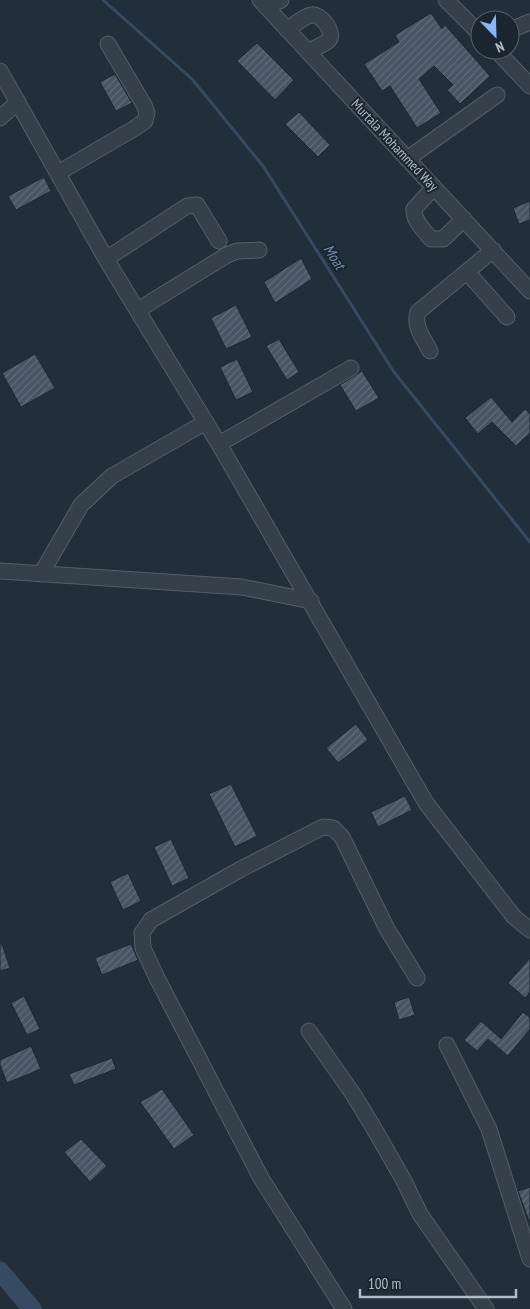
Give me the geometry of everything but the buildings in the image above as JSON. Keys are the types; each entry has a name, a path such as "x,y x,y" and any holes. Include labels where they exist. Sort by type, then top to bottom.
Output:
{"street":[{"path":"263,3 281,0"},
{"path":"446,0 470,24"},
{"name":"Murtala Mohammed Way","path":"263,3 530,291"},
{"path":"287,30 309,15 321,17 330,32 330,36 328,40 308,52"},
{"path":"58,173 144,121 147,113 144,105 108,44"},
{"path":"505,60 530,86"},
{"path":"0,71 106,259 206,422 426,803 514,917 530,930"},
{"path":"407,158 497,95"},
{"path":"0,118 18,102"},
{"path":"434,187 414,209 416,220 432,240 442,239 464,219"},
{"path":"106,259 187,206 197,205 219,241"},
{"path":"138,310 227,255 237,251 259,250"},
{"path":"430,351 418,327 416,320 418,312 493,250"},
{"path":"467,272 507,317"},
{"path":"218,444 351,368"},
{"path":"41,574 80,505 112,476 206,422"},
{"path":"0,571 242,587 311,601"},
{"path":"344,1309 261,1178 157,978 143,948 142,933 151,920 241,869 323,826 333,828 342,837 386,929 417,978"},
{"path":"309,1031 372,1125 403,1179 420,1214 486,1309"},
{"path":"447,1045 489,1129 530,1259"}],"waterway":[{"name":"Moat","path":"103,0 192,79 263,166 394,372 530,542"},
{"path":"0,1271 32,1309"}]}
